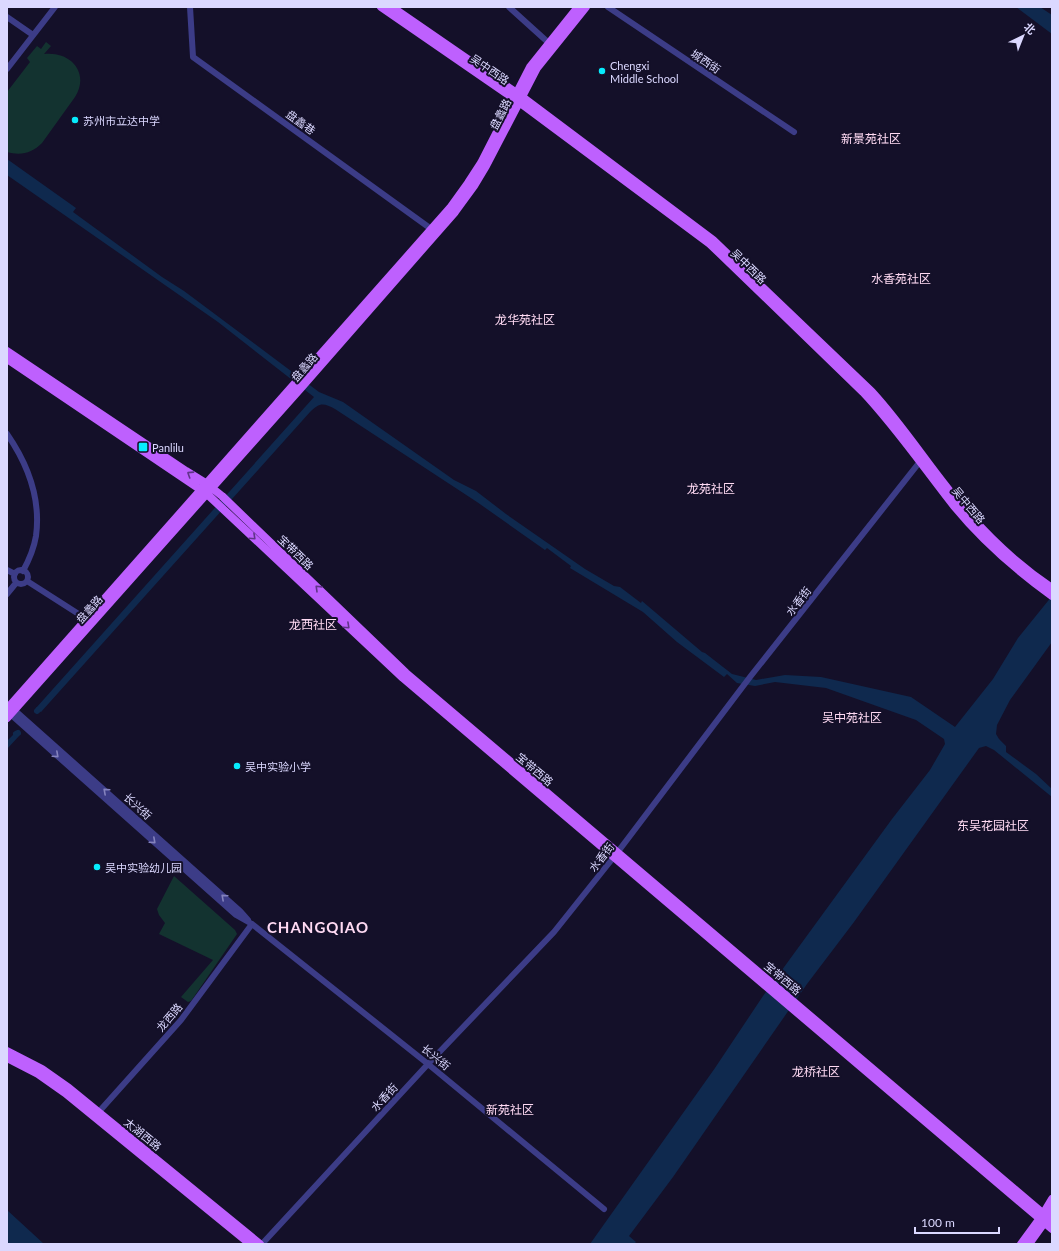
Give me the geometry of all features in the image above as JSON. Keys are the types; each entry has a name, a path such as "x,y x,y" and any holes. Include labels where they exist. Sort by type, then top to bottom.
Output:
{"main road":[{"name":"吴中西路","path":"381,7 517,97"},
{"name":"吴中西路","path":"392,7 517,97 710,244 864,392 985,532 1051,591"},
{"name":"盘蠡路","path":"9,711 434,231 460,204 480,176 517,97 578,7"},
{"name":"盘蠡路","path":"551,45 586,7"},
{"name":"宝带西路","path":"7,351 186,471 207,489 216,503 402,678 1046,1218 1052,1229"},
{"name":"宝带西路","path":"7,359 207,489 222,496 406,673 615,856"},
{"name":"太湖西路","path":"7,1051 48,1073 69,1088 97,1114 250,1244"},
{"name":"太湖西路","path":"7,1058 29,1069 97,1114 261,1244"},
{"path":"1030,1244 1046,1218 1052,1199"},
{"path":"1021,1244 1046,1218"}],"street":[{"path":"7,69 55,7"},
{"name":"盘蠡巷","path":"190,7 193,57 434,231"},
{"path":"509,7 551,45"},
{"name":"城西街","path":"608,7 794,132"},
{"path":"7,17 33,35"},
{"path":"7,434 24,461 31,481 38,518 36,536 31,554 23,571"},
{"name":"水香街","path":"261,1244 428,1064 554,932 615,856 750,677 922,460"},
{"path":"7,570 15,574"},
{"path":"16,583 14,579 15,574 19,570 23,571 28,576 27,581"},
{"path":"27,581 77,613 88,623"},
{"path":"16,583 23,584 27,581"},
{"path":"7,594 16,583"},
{"name":"长兴街","path":"9,711 236,915 252,924 428,1064 604,1209"},
{"name":"龙西路","path":"97,1114 181,1020 252,924"}],"green space":[{"path":"46,42 51,46 44,54 62,56 70,60 75,65 79,72 79,88 75,97 42,143 26,153 17,154 7,152 7,92 30,62 27,58 37,46 41,49"},
{"path":"174,876 235,930 237,934 191,1001 188,1002 181,997 213,960 159,934 165,923 159,915 157,909"}],"water":[{"path":"1016,7 1040,7 1052,15 1052,34"},
{"path":"7,159 76,208 73,212 162,277 184,291 319,392 343,402 454,480 476,491 506,514 585,569 614,586 620,587 641,603 642,601 702,652 732,674 756,680 785,675 821,677 911,697 955,727 993,679 1018,638 1052,596 1052,642 1010,700 997,725 996,734 1006,746 1006,752 1036,774 1052,789 1052,797 994,750 986,746 979,748 854,922 807,984 673,1177 629,1236 636,1242 634,1244 590,1244 715,1068 763,996 892,819 930,770 945,744 944,739 916,720 826,688 775,682 755,686 737,683 727,674 724,677 677,642 643,612 570,568 571,566 547,548 545,550 477,502 335,409 324,404 319,405 310,412 41,712 36,708 314,397 218,322 7,175"},
{"path":"15,733 19,736 7,749 7,741"},
{"path":"7,1210 44,1244 7,1244"}],"place":[{"name":"Chengxi Middle School","path":"602,71"},
{"name":"苏州市立达中学","path":"75,120"},
{"name":"Panlilu","path":"143,447"},
{"name":"吴中实验小学","path":"237,766"},
{"name":"吴中实验幼儿园","path":"97,867"}],"district":[{"name":"新景苑社区","path":"871,138"},
{"name":"水香苑社区","path":"901,278"},
{"name":"龙华苑社区","path":"525,319"},
{"name":"龙苑社区","path":"711,488"},
{"name":"龙西社区","path":"313,624"},
{"name":"吴中苑社区","path":"852,717"},
{"name":"东吴花园社区","path":"993,825"},
{"name":"CHANGQIAO","path":"318,927"},
{"name":"龙桥社区","path":"816,1071"},
{"name":"新苑社区","path":"510,1109"}]}
